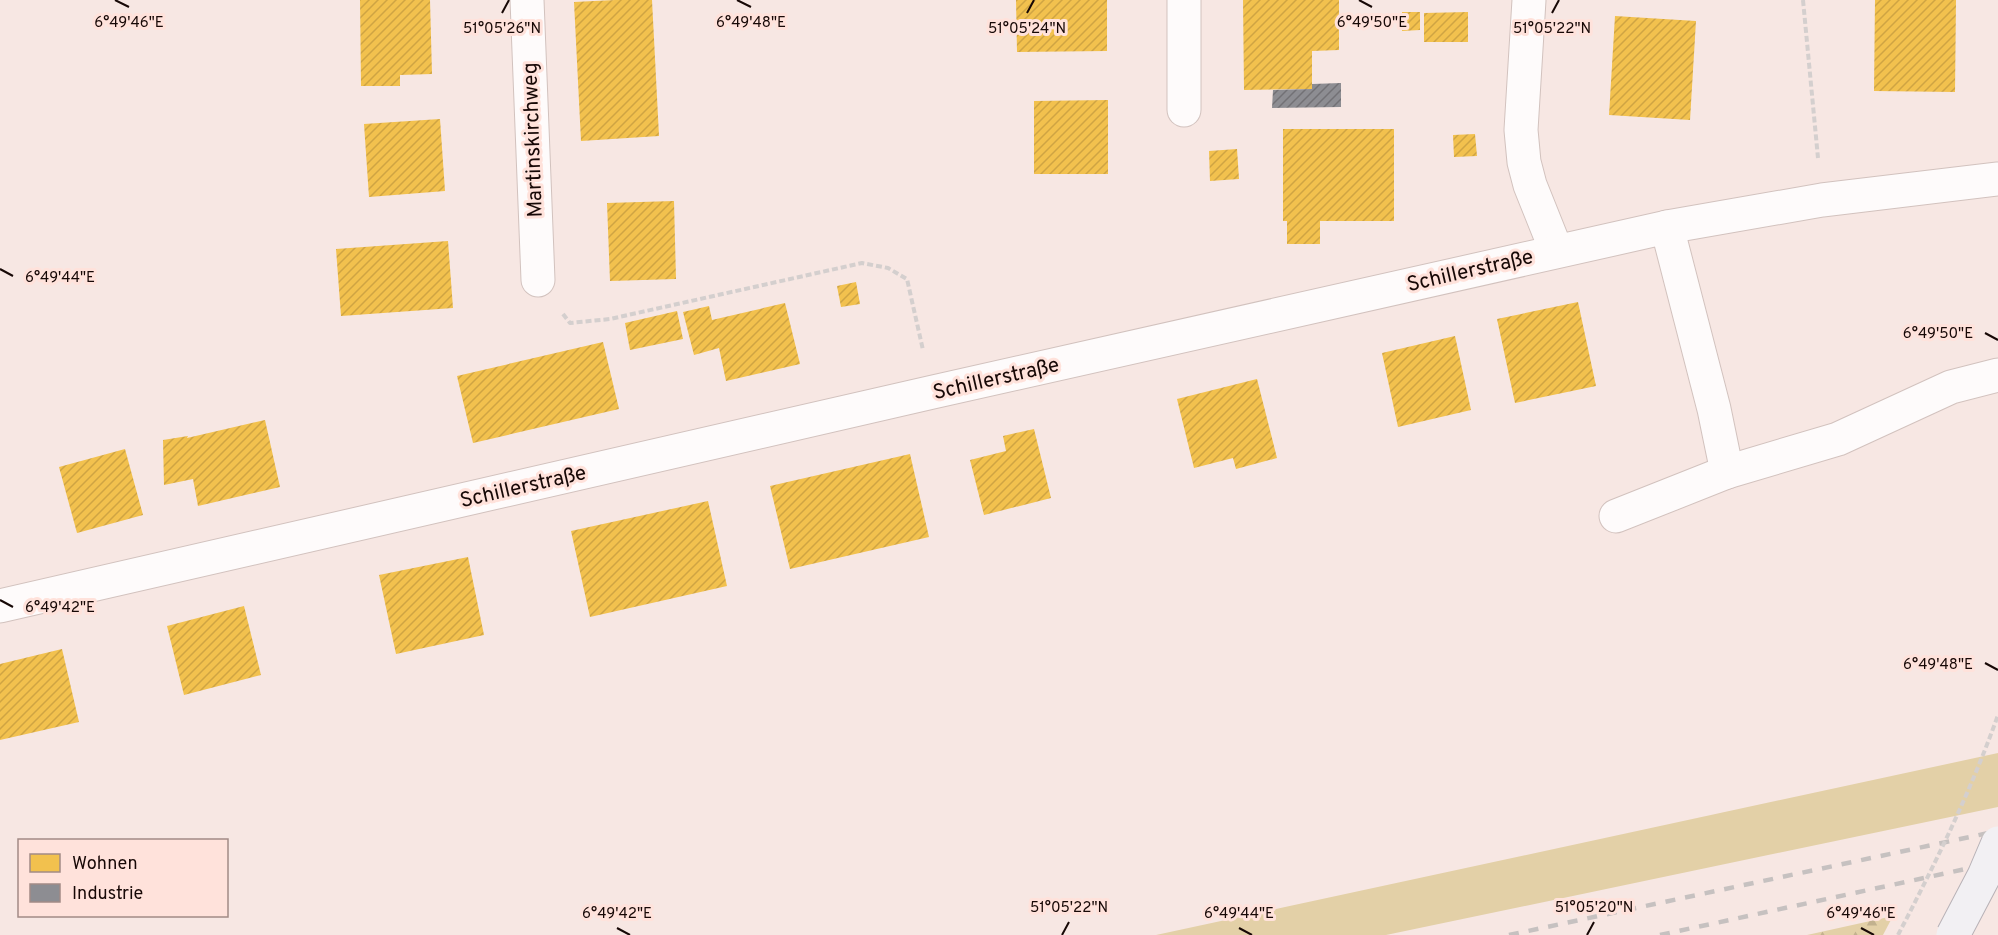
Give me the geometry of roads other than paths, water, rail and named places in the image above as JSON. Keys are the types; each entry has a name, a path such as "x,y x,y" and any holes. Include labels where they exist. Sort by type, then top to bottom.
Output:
{"main road":[{"path":"1953,935 1984,876 1998,843"}],"street":[{"name":"Martinskirchweg","path":"527,0 538,280"},
{"path":"1184,0 1184,110"},
{"path":"1529,0 1521,130 1524,162 1530,185 1556,250"},
{"name":"Schillerstraße","path":"0,606 1667,226 1822,200 1998,178"},
{"path":"1667,226 1714,409 1726,472"},
{"path":"1616,516 1726,472 1838,439 1951,387 1998,375"}],"railway":[{"path":"1509,935 1998,831"},
{"path":"1660,935 1998,862"}]}
